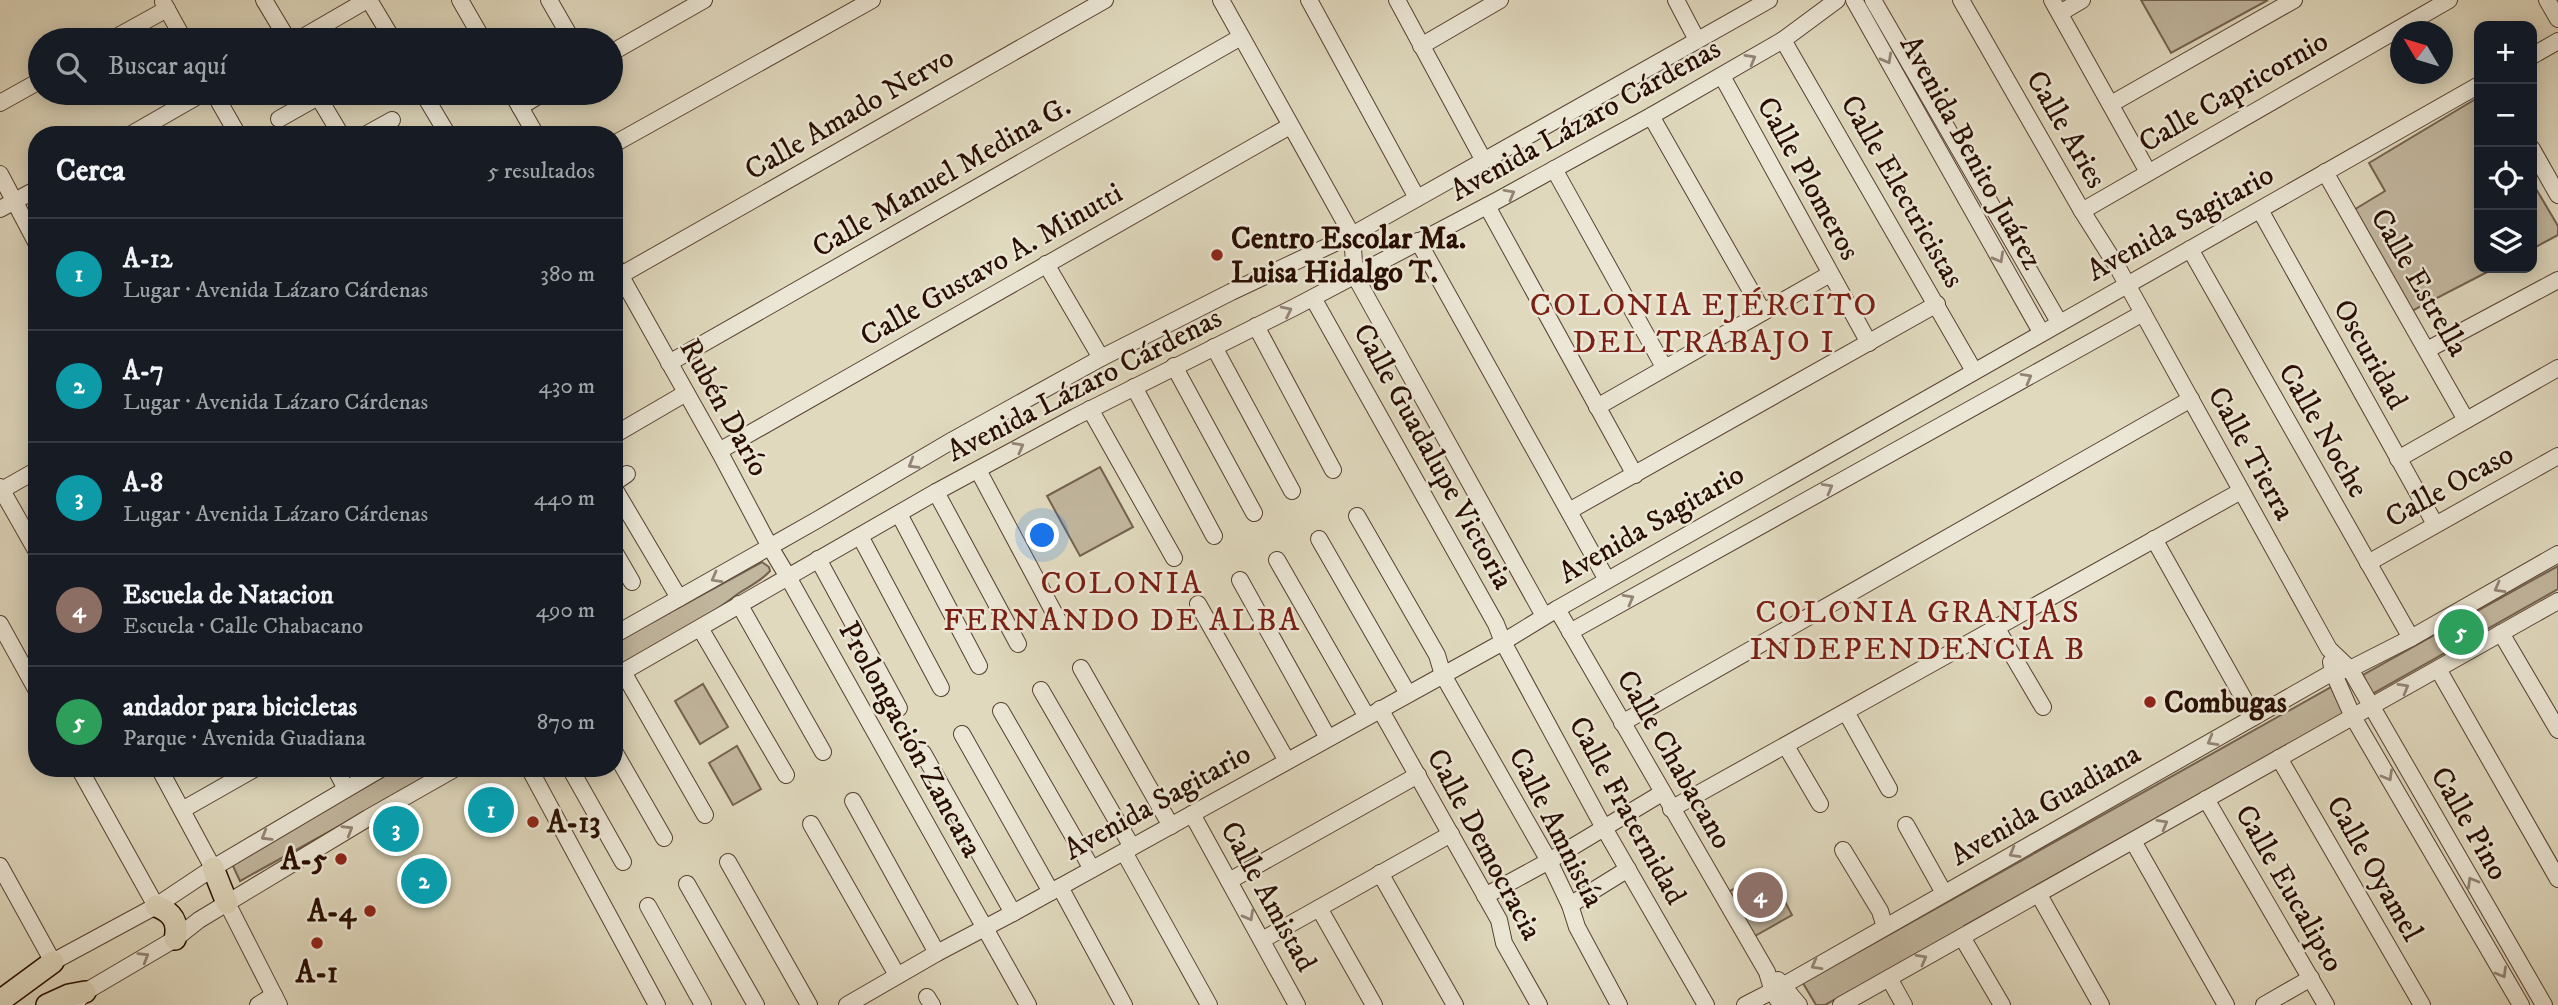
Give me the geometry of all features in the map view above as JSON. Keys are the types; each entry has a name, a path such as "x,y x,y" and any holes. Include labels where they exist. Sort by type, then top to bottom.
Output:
{"main road":[{"path":"213,867 227,903"},
{"path":"156,906 164,909 174,919 177,931 175,939"},
{"path":"0,1001 53,962"},
{"path":"47,1005 69,995 83,1001"}],"street":[{"path":"264,0 281,28"},
{"path":"319,28 368,0 386,28"},
{"path":"460,0 476,28"},
{"path":"549,0 565,28"},
{"path":"623,46 704,0"},
{"path":"623,139 872,0"},
{"name":"Calle Amado Nervo","path":"623,267 1105,0"},
{"path":"1221,0 1352,235 1355,276"},
{"path":"1309,0 1417,198"},
{"path":"1397,0 1484,161"},
{"path":"1421,46 1500,0"},
{"path":"1676,0 1697,40"},
{"name":"Avenida Lázaro Cárdenas","path":"623,672 936,492 1090,409 1355,276 1651,116 1783,40 1837,0"},
{"name":"Avenida Benito Juárez","path":"1854,0 2041,332"},
{"name":"Avenida Benito Juárez","path":"1873,0 2059,322"},
{"name":"Calle Aries","path":"1961,0 2126,284"},
{"path":"2082,0 2056,6 2148,172"},
{"path":"2111,104 2294,0"},
{"name":"Calle Capricornio","path":"2082,211 2449,0"},
{"path":"2547,0 2558,19"},
{"name":"Avenida Lázaro Cárdenas","path":"623,630 1101,358 1352,235 1766,1"},
{"path":"129,28 164,5 177,28"},
{"name":"Calle Manuel Medina G.","path":"669,363 1241,37"},
{"name":"Calle Electricistas","path":"1783,40 1974,371"},
{"path":"2537,52 2558,41"},
{"name":"Calle Plomeros","path":"1722,76 1869,342"},
{"path":"0,103 28,87"},
{"name":"Avenida Sagitario","path":"847,1005 1503,642 2041,332 2474,88"},
{"path":"146,126 182,105"},
{"path":"221,105 233,126"},
{"path":"279,119 302,105"},
{"path":"326,105 336,126"},
{"path":"431,105 443,126"},
{"path":"519,105 531,126"},
{"path":"1651,116 1763,312"},
{"path":"381,126 392,120"},
{"name":"Calle Gustavo A. Minutti","path":"719,451 1290,126"},
{"path":"2537,158 2558,195"},
{"path":"1554,169 1664,367"},
{"name":"Calle Estrella","path":"2325,172 2466,419"},
{"path":"0,174 28,226"},
{"path":"0,209 28,193"},
{"path":"1487,206 1635,475"},
{"name":"Oscuridad","path":"2260,210 2435,524"},
{"path":"1418,242 1607,580"},
{"name":"Calle Noche","path":"2190,248 2411,638"},
{"path":"1046,264 1101,358"},
{"path":"1597,407 1830,274"},
{"name":"Calle Guadalupe Victoria","path":"1355,276 1550,613"},
{"path":"2427,350 2558,280"},
{"name":"Rubén Darío","path":"623,281 788,577"},
{"name":"Calle Tierra","path":"2126,284 2329,649 2350,669"},
{"name":"Calle Guadalupe Victoria","path":"1312,298 1490,612 1503,642"},
{"path":"1569,510 1937,304"},
{"name":"Avenida Sagitario","path":"1570,632 2143,313"},
{"path":"1256,326 1333,470"},
{"path":"1214,347 1292,491"},
{"path":"1174,366 1254,513"},
{"path":"2398,459 2558,368"},
{"path":"1134,387 1214,536"},
{"path":"623,430 686,393"},
{"path":"1622,723 2191,400"},
{"path":"1090,409 1174,558"},
{"name":"Calle Ocaso","path":"2368,563 2558,456"},
{"path":"978,470 1059,622"},
{"path":"28,475 1,489 28,536"},
{"path":"1671,809 2241,491"},
{"path":"936,492 1017,644"},
{"path":"623,503 679,598"},
{"path":"899,514 979,666"},
{"name":"Calle Amnistía","path":"1357,516 1437,655 1443,675 1549,861 1570,905 1577,927 1619,1005"},
{"path":"860,536 941,688"},
{"path":"1318,539 1408,694"},
{"path":"2154,540 2254,717"},
{"name":"Avenida Guadiana","path":"1745,1005 1779,994 1885,927 2333,672 2350,669 2411,638 2558,554"},
{"path":"818,559 899,708"},
{"name":"Calle Democracia","path":"1277,560 1374,713 1418,775 1499,920 1504,943 1539,1005"},
{"path":"623,570 632,582"},
{"name":"Prolongación Zancara","path":"788,577 1028,1005"},
{"path":"1240,580 1328,738"},
{"path":"1841,1005 2558,601"},
{"path":"738,604 823,752"},
{"path":"1198,604 1287,761"},
{"name":"Calle Chabacano","path":"1550,613 1570,632 1779,994 1799,1005"},
{"path":"0,624 28,675"},
{"path":"1996,627 2043,706"},
{"path":"700,628 786,775"},
{"path":"2501,633 2558,730"},
{"name":"Calle Fraternidad","path":"1503,642 1604,828 1706,1005"},
{"name":"Calle Tierra","path":"2329,649 2333,672"},
{"path":"1081,668 1171,825"},
{"name":"Calle Pino","path":"2350,669 2544,1005"},
{"path":"2438,669 2558,879"},
{"name":"Calle Pino","path":"2333,672 2353,717 2521,1005"},
{"path":"623,681 705,815"},
{"path":"1041,690 1209,1005"},
{"path":"1001,711 1092,869"},
{"path":"1846,712 1889,789"},
{"path":"962,734 1125,1005"},
{"path":"1786,746 1820,804"},
{"path":"923,753 1013,913"},
{"name":"Calle Oyamel","path":"2279,758 2422,1005"},
{"path":"623,767 664,838"},
{"path":"1229,881 1418,775"},
{"path":"84,777 156,906"},
{"path":"164,777 213,867"},
{"path":"182,810 240,777"},
{"path":"340,777 346,789"},
{"path":"0,990 156,906 213,867 367,777"},
{"path":"83,1001 227,903 441,777"},
{"path":"534,777 657,1005"},
{"path":"575,777 623,862"},
{"path":"1485,896 1662,793"},
{"name":"Calle Eucalipto","path":"2206,799 2326,1005"},
{"path":"853,801 937,953"},
{"name":"Calle Amistad","path":"1192,814 1297,1005"},
{"path":"811,824 897,975"},
{"path":"1906,825 1944,893"},
{"path":"1262,940 1451,834"},
{"path":"2133,841 2226,1005"},
{"path":"1843,850 1880,911 1885,927"},
{"path":"728,862 809,1005"},
{"path":"0,866 53,962"},
{"path":"1570,905 1628,869"},
{"path":"1380,873 1455,1005"},
{"path":"687,884 756,1005"},
{"path":"2039,895 2101,1005"},
{"path":"227,903 276,1000 258,1005"},
{"path":"648,906 704,1005"},
{"path":"1319,908 1374,1005"},
{"path":"1962,937 2001,1005"},
{"path":"1889,978 1904,1005"},
{"path":"2264,1005 2311,978"}],"shaded area":[{"path":"2141,0 2268,0 2171,53"},
{"path":"2474,100 2474,273 2485,273 2410,312 2352,211 2385,191 2369,163"},
{"path":"2537,190 2558,226 2558,235 2537,246"},
{"path":"1100,467 1133,527 1080,556 1047,496"},
{"path":"762,562 769,567 770,571 759,581 694,624 623,665 623,638"},
{"path":"2558,566 2558,589 2372,694 2363,675"},
{"path":"703,684 728,727 700,744 675,701"},
{"path":"2333,686 2346,712 1964,926 1965,929 1825,1005 1816,1005 1803,983"},
{"path":"737,746 761,789 733,805 709,763"},
{"path":"383,777 428,777 240,881 232,864"},
{"path":"1769,871 1792,915 1755,936 1728,892"}],"place":[{"name":"Centro Escolar Ma. Luisa Hidalgo T.","path":"1217,255"},
{"name":"andador para bicicletas","path":"2461,632"},
{"name":"Combugas","path":"2150,702"},
{"name":"A-12","path":"491,810"},
{"name":"A-13","path":"533,822"},
{"name":"A-8","path":"396,829"},
{"name":"A-5","path":"341,859"},
{"name":"A-7","path":"424,881"},
{"name":"Escuela de Natacion","path":"1760,895"},
{"name":"A-4","path":"370,911"},
{"name":"A-1","path":"317,943"}],"district":[{"name":"COLONIA EJÉRCITO DEL TRABAJO I","path":"1704,322"},
{"name":"COLONIA FERNANDO DE ALBA","path":"1122,600"},
{"name":"COLONIA GRANJAS INDEPENDENCIA B","path":"1918,630"}]}
